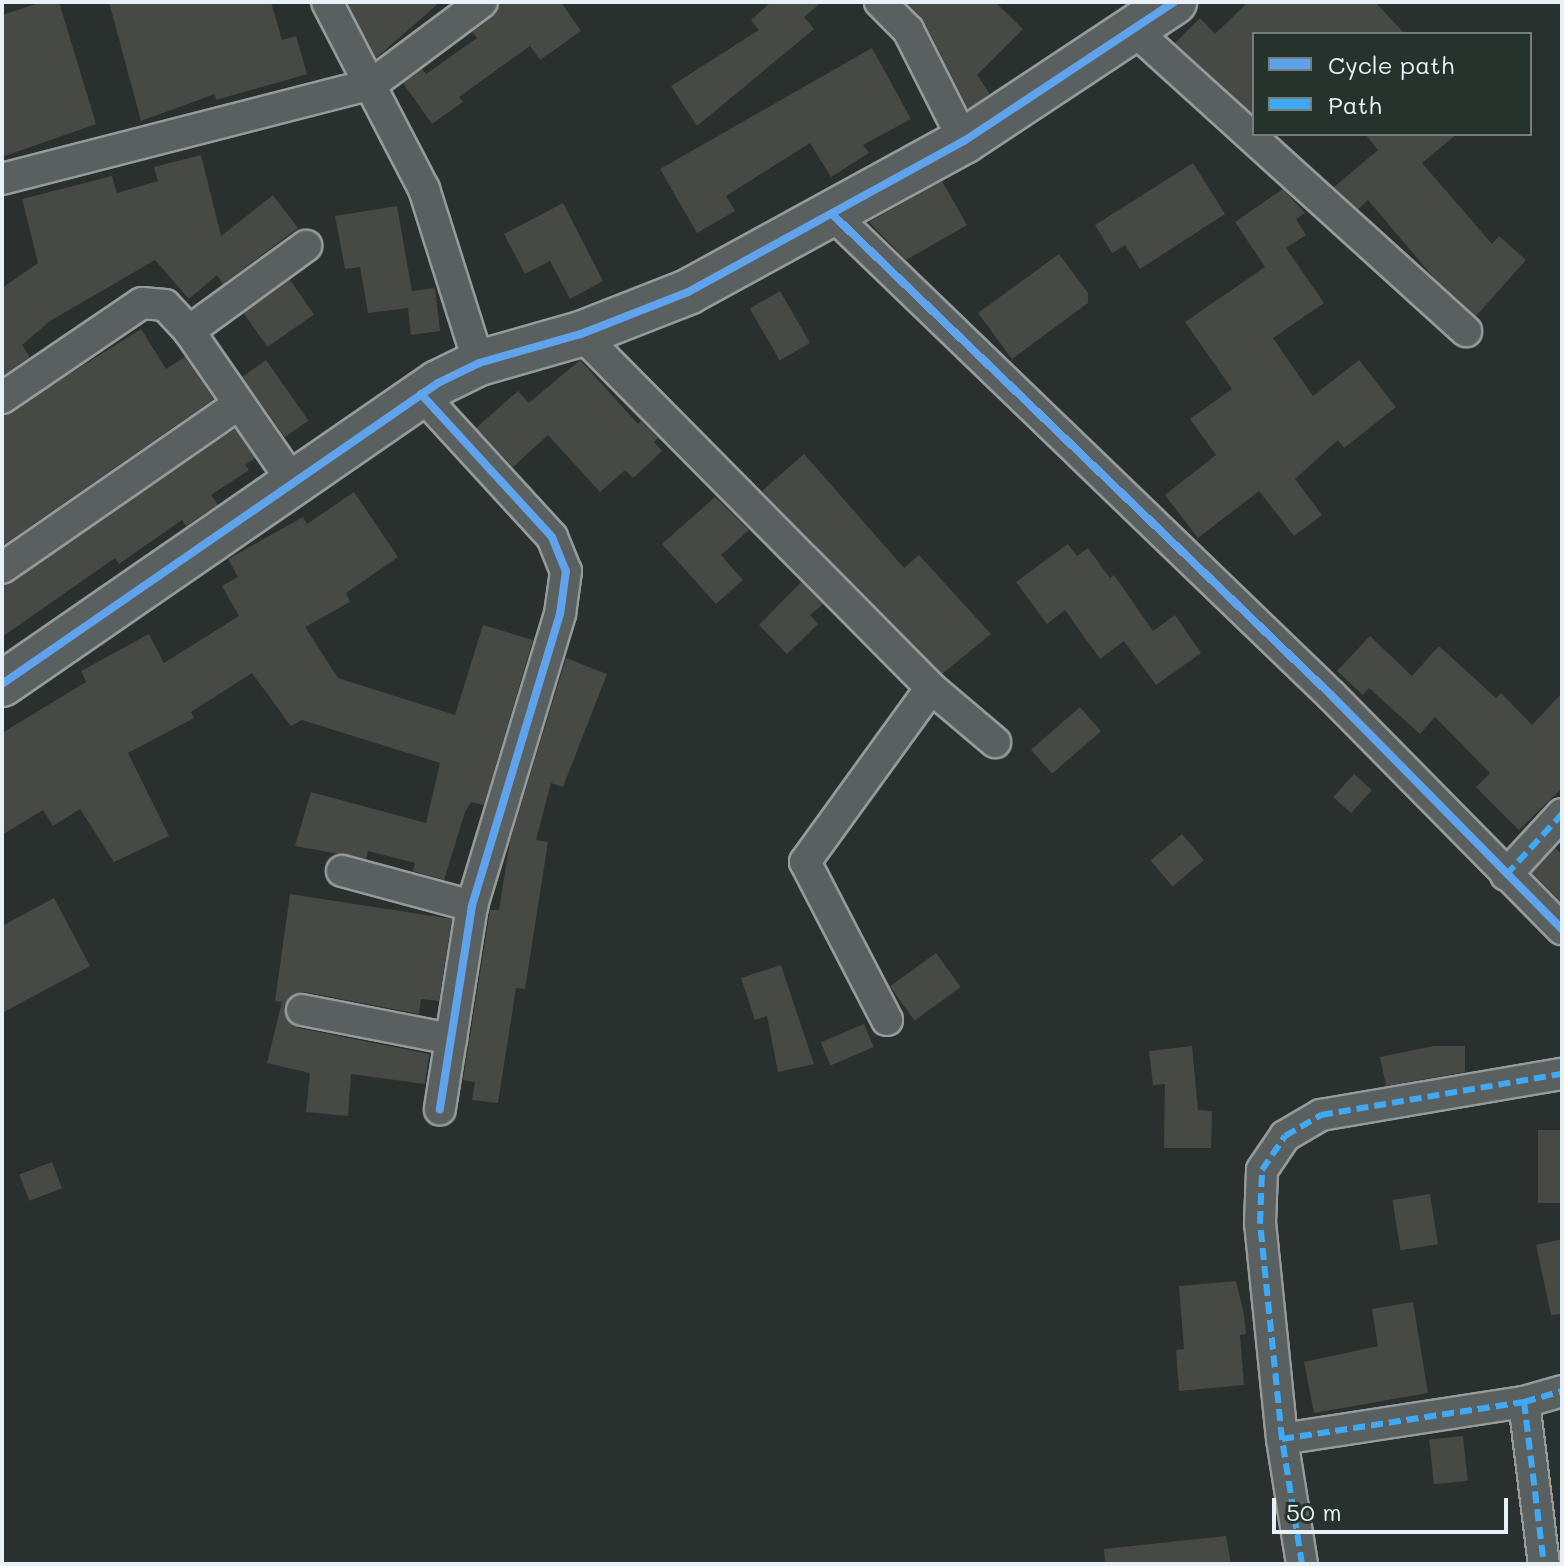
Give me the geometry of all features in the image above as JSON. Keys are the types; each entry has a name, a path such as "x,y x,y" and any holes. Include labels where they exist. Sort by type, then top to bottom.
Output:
{"street":[{"path":"327,2 424,189 479,363"},
{"path":"2,179 372,84 482,2"},
{"path":"880,2 913,39 964,141"},
{"path":"2,684 421,394 479,363 581,334 660,305 964,141 1135,31 1174,2"},
{"path":"1135,31 1466,331"},
{"path":"832,214 1331,695 1562,929"},
{"path":"189,331 306,246"},
{"path":"2,398 142,303 165,305 189,331 293,482"},
{"path":"581,334 931,688 995,742"},
{"path":"421,394 552,537 566,571 560,614 472,906 440,1109"},
{"path":"2,568 239,404"},
{"path":"887,1020 833,913 808,876 805,862 931,688"},
{"path":"1506,875 1562,814"},
{"path":"342,871 472,906"},
{"path":"302,1010 451,1039"},
{"path":"1302,1564 1282,1439 1260,1223 1262,1170 1271,1153 1303,1122 1321,1115 1562,1074"},
{"path":"1282,1439 1524,1402 1562,1391"},
{"path":"1524,1402 1544,1564"}],"building":[{"path":"42,2 59,2 96,124 2,157 2,15"},
{"path":"109,2 271,2 282,40 296,36 307,74 216,100 215,94 141,121"},
{"path":"347,2 440,2 376,58"},
{"path":"500,2 561,2 581,31 540,60 530,46 459,97 463,102 432,124 403,83 422,69 426,74 477,38 472,32 493,16"},
{"path":"771,2 822,2 804,17 814,29 697,126 671,86 759,30 751,20"},
{"path":"905,2 995,2 1023,29 977,75 990,94 968,109 924,22"},
{"path":"1248,2 1375,2 1403,32 1252,32 1252,113 1175,43 1200,18 1215,34"},
{"path":"872,48 911,119 863,145 869,153 831,177 810,143 726,196 735,211 697,233 660,169"},
{"path":"1367,136 1455,136 1422,163 1492,244 1499,236 1526,260 1476,316 1434,278 1368,200 1358,209 1334,187 1378,150"},
{"path":"201,155 221,236 273,195 298,228 223,284 217,275 189,299 155,260 50,321 22,345 30,357 2,376 2,288 38,263 22,199 112,176 117,193 158,181 154,167"},
{"path":"1193,163 1225,214 1140,269 1125,245 1112,253 1095,225"},
{"path":"942,181 967,225 906,260 869,222"},
{"path":"1283,189 1305,213 1296,219 1306,235 1286,248 1324,303 1273,338 1313,396 1359,360 1396,407 1344,448 1338,440 1295,479 1322,515 1294,536 1259,491 1198,538 1165,495 1216,455 1190,419 1232,389 1185,322 1265,267 1235,222"},
{"path":"563,203 603,281 570,299 550,261 525,274 504,234"},
{"path":"397,206 412,291 435,288 440,331 411,335 408,308 368,313 360,267 345,269 335,216"},
{"path":"1059,254 1088,293 1088,303 1012,359 978,313"},
{"path":"290,280 314,314 267,347 243,313"},
{"path":"780,291 810,343 780,360 750,308"},
{"path":"141,329 166,369 185,357 214,399 2,546 2,416"},
{"path":"266,360 308,421 285,437 242,377"},
{"path":"580,360 638,424 641,421 658,438 654,442 662,451 633,478 625,470 600,492 548,435 513,467 476,428 518,391 529,403"},
{"path":"235,429 255,458 245,465 249,470 211,495 218,505 186,526 182,520 119,564 115,558 2,637 2,586"},
{"path":"804,454 904,568 919,555 991,634 942,674 762,491"},
{"path":"354,492 398,557 346,593 350,602 305,627 338,678 455,715 483,625 533,640 484,805 471,802 465,812 444,880 413,871 415,863 368,851 366,859 295,846 311,792 426,823 440,763 302,720 291,726 252,673 191,712 194,718 128,753 169,836 114,862 80,809 53,826 43,810 2,835 2,733 86,682 81,671 149,634 164,663 239,616 222,586 238,577 228,559 303,517 307,524"},
{"path":"715,497 749,530 721,555 743,580 716,604 662,544"},
{"path":"1068,544 1077,556 1088,548 1110,578 1114,575 1153,631 1175,615 1201,653 1156,685 1124,641 1100,659 1065,610 1047,624 1016,582"},
{"path":"801,582 823,604 810,615 818,624 787,654 759,625"},
{"path":"1370,636 1412,676 1439,646 1496,698 1501,693 1532,725 1562,693 1562,788 1519,830 1476,787 1490,773 1435,717 1420,734 1369,688 1363,695 1337,671"},
{"path":"566,658 607,674 563,787 551,783 536,840 548,842 525,989 516,988 498,1103 472,1100 475,1082 463,1080 490,910 499,910 510,841"},
{"path":"1080,707 1101,731 1052,774 1031,750"},
{"path":"1354,774 1372,790 1351,813 1333,797"},
{"path":"1182,834 1204,860 1172,886 1151,860"},
{"path":"1555,848 1562,854 1562,903 1532,873"},
{"path":"290,894 452,919 439,1001 421,999 419,1014 305,992 289,998 284,1007 290,1023 299,1028 429,1054 425,1084 351,1074 348,1116 306,1112 310,1073 267,1063 282,1002 275,1001"},
{"path":"54,898 90,966 2,1013 2,926"},
{"path":"936,953 961,987 915,1020 890,987"},
{"path":"781,965 814,1064 778,1072 767,1016 755,1020 741,978"},
{"path":"864,1024 874,1047 831,1065 821,1042"},
{"path":"1192,1046 1198,1110 1212,1111 1211,1148 1164,1148 1165,1084 1153,1085 1149,1051"},
{"path":"1434,1046 1465,1046 1465,1072 1386,1086 1380,1057"},
{"path":"1538,1130 1562,1130 1562,1203 1538,1203"},
{"path":"52,1162 62,1188 29,1201 19,1175"},
{"path":"1430,1194 1438,1244 1400,1250 1392,1200"},
{"path":"1562,1239 1562,1314 1551,1315 1536,1245"},
{"path":"1236,1281 1246,1334 1240,1335 1244,1385 1179,1391 1176,1350 1184,1349 1179,1286"},
{"path":"1413,1302 1428,1393 1314,1413 1304,1362 1378,1346 1372,1309"},
{"path":"1463,1436 1468,1481 1434,1484 1429,1440"},
{"path":"1226,1536 1231,1564 1105,1564 1104,1549"}],"marked path":[{"path":"1506,875 1562,814"},
{"path":"1302,1564 1282,1439 1260,1223 1262,1170 1285,1136 1321,1115 1562,1074"},
{"path":"1282,1439 1524,1402 1562,1391"},
{"path":"1524,1402 1544,1564"}],"cycle path":[{"path":"2,684 438,383 479,363 581,334 688,292 964,141 1174,2"},
{"path":"832,214 1331,695 1562,929"},
{"path":"421,394 552,537 566,571 560,614 472,906 440,1109"}]}
